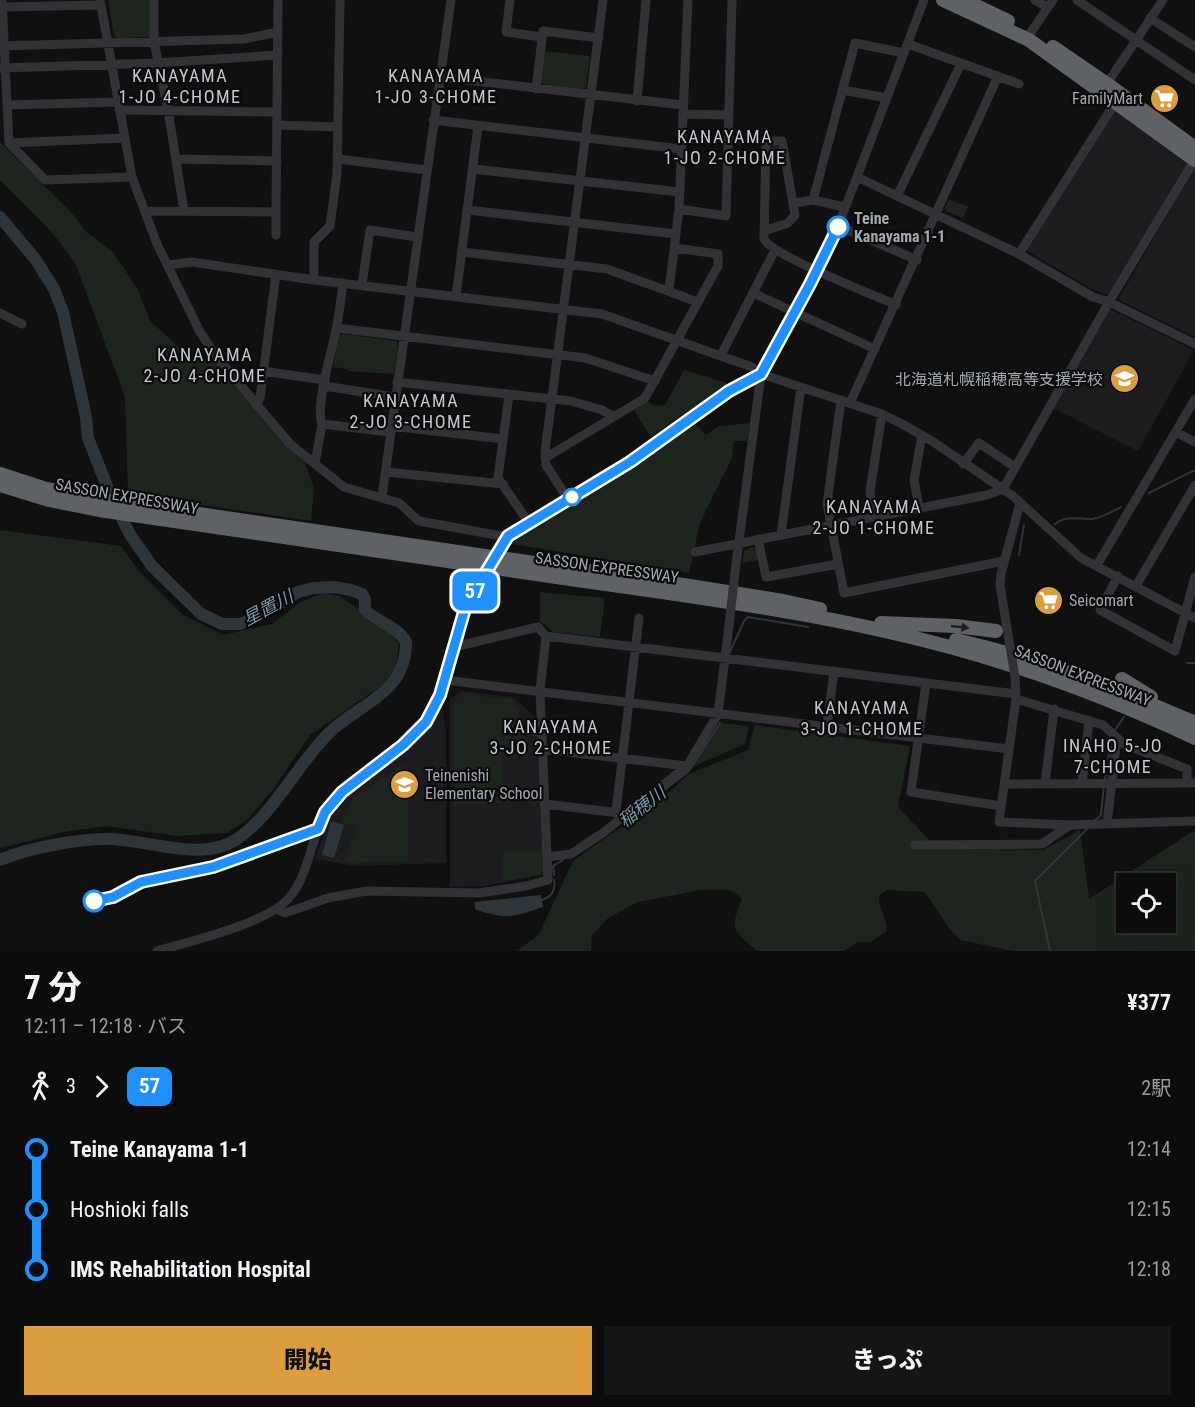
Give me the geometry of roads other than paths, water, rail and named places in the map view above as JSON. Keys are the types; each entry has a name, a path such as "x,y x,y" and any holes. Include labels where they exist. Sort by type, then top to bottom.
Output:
{"highway":[{"path":"943,0 1029,40 1104,88 1115,103 1195,157"},
{"path":"964,0 1031,33 1195,157"},
{"name":"SASSON EXPRESSWAY","path":"7,482 99,510 260,530 666,592 780,610 904,636 999,661 1072,685 1195,738"},
{"name":"SASSON EXPRESSWAY","path":"260,530 298,528 783,601 1010,654 1075,674 1195,723"},
{"path":"881,623 956,626 996,631"},
{"path":"1122,679 1180,716"}],"street":[{"path":"154,0 154,42 177,159 184,211"},
{"path":"276,235 278,0"},
{"path":"314,280 314,242 330,226 338,159 340,0"},
{"path":"382,497 451,0"},
{"path":"510,0 506,32 542,37"},
{"path":"568,500 546,465 545,458 603,0"},
{"path":"637,101 646,0"},
{"path":"669,290 679,209 688,0"},
{"path":"679,209 726,216 732,0"},
{"path":"547,857 571,854 620,813 687,766 718,714 761,374 838,226 924,0"},
{"path":"1031,33 1050,4 1035,0"},
{"path":"1077,0 1195,80"},
{"path":"1104,88 1162,0"},
{"path":"132,177 45,180 9,143 3,68 2,4 100,2 132,177 157,244 200,332 216,356 290,444 344,487 399,503 419,521 505,539"},
{"path":"1150,18 1195,47"},
{"path":"536,89 543,31 599,38"},
{"path":"2,46 244,39 278,32"},
{"path":"813,200 855,43 906,48 1019,84"},
{"path":"3,68 157,63 278,55"},
{"path":"897,196 962,64"},
{"path":"998,76 917,260 875,349 846,402 826,504 844,593 1004,561"},
{"path":"440,77 637,101 683,110 729,115"},
{"path":"842,90 886,98"},
{"path":"1019,254 1115,103"},
{"path":"7,105 119,106 168,110 277,112"},
{"path":"433,120 681,149"},
{"path":"277,125 338,127"},
{"path":"456,296 478,126"},
{"path":"9,143 124,138"},
{"path":"764,231 788,223 795,215 782,141 766,141 764,231 764,239 775,250 896,305"},
{"path":"695,552 987,495 1003,489 1109,302 1195,157"},
{"path":"177,159 277,161"},
{"path":"338,159 426,170"},
{"path":"473,169 680,192"},
{"path":"857,177 1019,254 1094,297 1195,344"},
{"path":"794,203 813,200 845,207"},
{"path":"468,210 676,234"},
{"path":"145,211 276,212"},
{"path":"838,226 917,260"},
{"path":"362,285 370,230 417,237"},
{"path":"545,458 645,398 718,266 718,254 675,248"},
{"path":"721,356 775,250"},
{"path":"462,252 607,268 698,302"},
{"path":"167,265 192,262 314,280 564,308 602,314 678,340 752,366 761,374 882,414 922,435 1003,489 1082,558 1195,618"},
{"path":"256,405 260,398 276,274"},
{"path":"315,463 322,424 320,418 325,383 337,328 343,283"},
{"path":"753,293 875,349"},
{"path":"0,313 22,324"},
{"path":"337,328 585,358 655,381"},
{"path":"262,371 395,397"},
{"path":"157,951 268,915 287,901 297,888 325,812 342,792 403,745 426,722 440,695 466,605 505,539 630,462 729,391 761,374"},
{"path":"397,382 571,401 602,410 614,417"},
{"path":"781,535 801,387"},
{"path":"508,395 498,478 528,523"},
{"path":"1097,565 1195,399"},
{"path":"873,517 870,491 882,414"},
{"path":"322,424 503,439"},
{"path":"1176,432 1195,442"},
{"path":"919,508 914,480 922,435"},
{"path":"963,464 979,443 1015,467"},
{"path":"386,472 502,484"},
{"path":"1136,586 1195,485"},
{"path":"1020,503 999,585 1015,677 1016,696 999,822 1070,825 1195,821"},
{"path":"758,539 766,577 838,564"},
{"path":"1118,576 1100,609 1175,651 1195,577"},
{"path":"620,813 621,758 639,618"},
{"path":"454,647 538,627 546,636 725,657 1016,696 1103,725 1124,744 1187,769 1191,783 1004,784"},
{"path":"276,909 285,913 328,898 366,891 480,893 548,880 540,691 546,636"},
{"path":"827,727 834,671"},
{"path":"445,680 1009,749"},
{"path":"926,683 911,792 1001,806"},
{"path":"1045,784 1054,709"},
{"path":"1082,784 1089,720"},
{"path":"1103,824 1114,735"},
{"path":"542,749 687,766"},
{"path":"544,804 620,813"},
{"path":"915,845 1042,844 1070,825"}],"waterway":[{"name":"星置川","path":"0,217 36,260 54,289 63,312 86,417 88,438 114,504 131,536 152,566 201,614 222,624 240,624 260,616 298,592 313,588 334,587 362,594 365,599 365,610 392,628 406,642 404,660 390,686 330,732 263,816 237,839 223,846 191,850 123,840 67,842 0,860"},
{"name":"稲穂川","path":"1149,493 1195,470"},
{"name":"稲穂川","path":"1055,524 1069,518 1096,518 1121,507"},
{"name":"稲穂川","path":"1019,555 1024,525"},
{"name":"稲穂川","path":"730,652 748,617 808,627"},
{"path":"1187,663 1195,663"},
{"path":"1115,730 1124,717"},
{"name":"稲穂川","path":"649,802 689,771 720,723"},
{"path":"1105,779 1112,735"},
{"path":"1094,821 1101,815 1104,785"},
{"path":"1050,951 1035,881 1088,828"},
{"name":"稲穂川","path":"554,875 553,866 563,860"},
{"name":"稲穂川","path":"542,900 552,893 554,880"}],"place":[{"name":"FamilyMart","path":"1164,98"},
{"name":"Teine Kanayama 1-1","path":"838,227"},
{"name":"北海道札幌稲穂高等支援学校","path":"1124,379"},
{"name":"Seicomart","path":"1048,600"},
{"name":"Teinenishi Elementary School","path":"404,784"}],"district":[{"name":"KANAYAMA 1-JO 4-CHOME","path":"180,86"},
{"name":"KANAYAMA 1-JO 3-CHOME","path":"436,86"},
{"name":"KANAYAMA 1-JO 2-CHOME","path":"725,147"},
{"name":"KANAYAMA 2-JO 4-CHOME","path":"205,365"},
{"name":"KANAYAMA 2-JO 3-CHOME","path":"411,411"},
{"name":"KANAYAMA 2-JO 1-CHOME","path":"874,517"},
{"name":"KANAYAMA 3-JO 1-CHOME","path":"862,718"},
{"name":"KANAYAMA 3-JO 2-CHOME","path":"551,737"},
{"name":"INAHO 5-JO 7-CHOME","path":"1113,756"}]}
